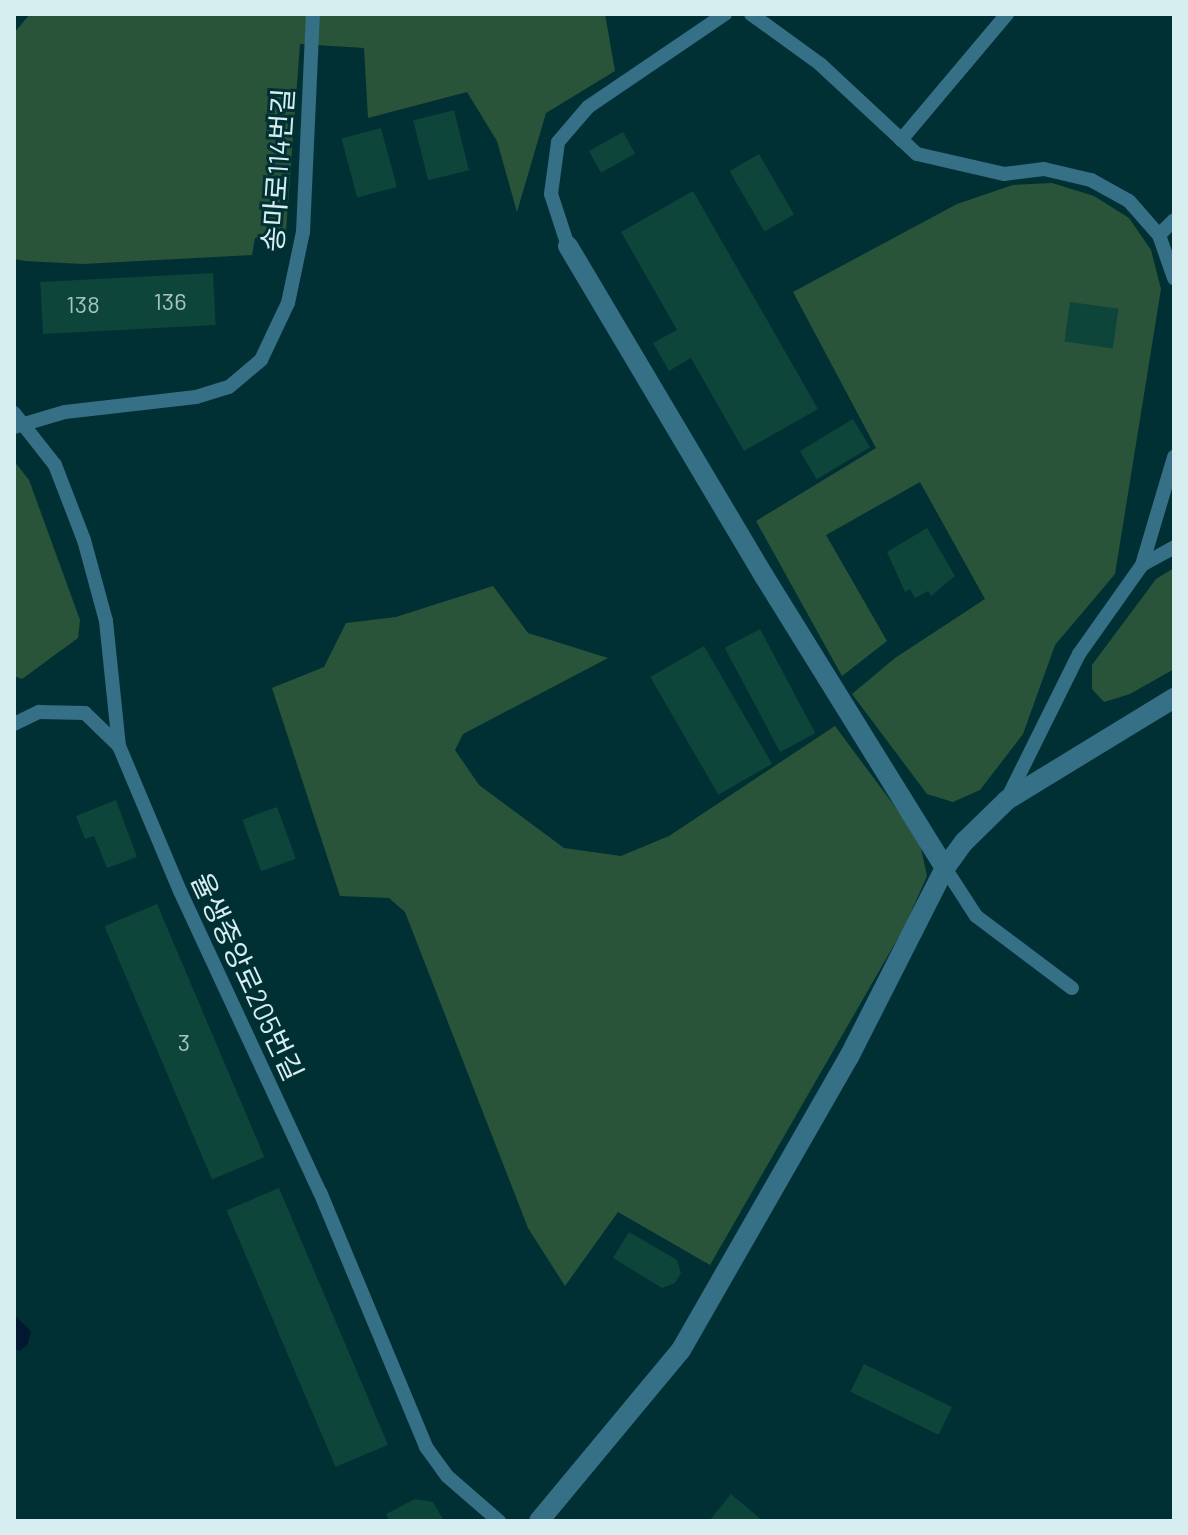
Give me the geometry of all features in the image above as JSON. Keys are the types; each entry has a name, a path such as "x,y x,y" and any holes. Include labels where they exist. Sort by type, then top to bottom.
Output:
{"street":[{"path":"568,246 764,576 945,868"},
{"path":"539,1521 681,1350 849,1057 945,868 1007,800 1174,698"}],"lane":[{"name":"송마로114번길","path":"17,420 196,397 229,387 261,360 288,303 303,232 313,14"},
{"path":"568,246 551,194 558,142 588,107 725,14"},
{"path":"751,14 820,64 917,154 1004,174 1044,169 1091,180 1129,201 1159,235 1174,278"},
{"path":"901,140 1007,14"},
{"path":"1159,235 1174,220"},
{"name":"율생중앙로205번길","path":"17,420 55,465 84,540 106,621 119,746 180,891 320,1192 426,1447 447,1476 499,1521"},
{"path":"1007,800 1079,654 1142,565 1174,457"},
{"path":"1142,565 1174,547"},
{"path":"14,724 39,712 85,713 119,746"},
{"path":"945,868 976,916 1072,988"}],"green space":[{"path":"30,14 605,14 615,71 546,113 517,212 497,141 467,92 368,118 364,48 300,44 286,231 255,238 252,255 83,264 25,261 14,259 14,33"},
{"path":"1052,183 1094,196 1129,218 1151,250 1161,289 1115,574 1055,645 1023,734 980,790 953,802 927,794 852,694 895,658 985,599 920,482 826,535 887,641 842,676 756,521 876,448 793,292 957,204 1013,185"},
{"path":"14,461 29,480 80,620 78,638 22,679 14,676"},
{"path":"1174,568 1174,669 1130,694 1104,702 1092,689 1092,665 1156,579"},
{"path":"493,586 528,633 608,658 463,734 455,750 479,785 564,848 621,856 669,836 835,726 919,839 927,876 905,926 710,1265 618,1212 565,1286 528,1228 405,912 389,898 340,896 272,688 324,667 346,623 396,617"}],"water":[{"path":"14,1315 31,1331 28,1344 20,1351 14,1349"}],"building":[{"path":"454,110 469,170 428,180 413,120"},
{"path":"381,128 397,187 357,198 341,139"},
{"path":"623,132 635,154 601,173 589,151"},
{"path":"759,154 794,215 765,232 730,171"},
{"path":"693,191 818,409 744,451 691,358 669,371 653,343 677,330 621,232"},
{"path":"213,273 216,325 43,334 40,282"},
{"path":"1070,302 1119,309 1113,348 1064,342"},
{"path":"853,419 870,447 817,479 800,451"},
{"path":"927,528 955,576 931,596 928,591 915,598 910,589 905,592 887,552"},
{"path":"760,629 815,733 780,752 725,648"},
{"path":"704,646 772,764 718,795 650,677"},
{"path":"116,800 137,857 107,868 94,836 85,839 76,816"},
{"path":"277,807 296,859 261,871 242,820"},
{"path":"157,904 264,1157 212,1179 105,926"},
{"path":"279,1188 388,1445 336,1467 227,1210"},
{"path":"629,1232 677,1260 681,1273 675,1283 662,1288 613,1258"},
{"path":"864,1364 952,1407 938,1435 850,1392"},
{"path":"731,1494 763,1521 709,1521"},
{"path":"415,1499 433,1502 444,1521 389,1521 386,1514"}]}
